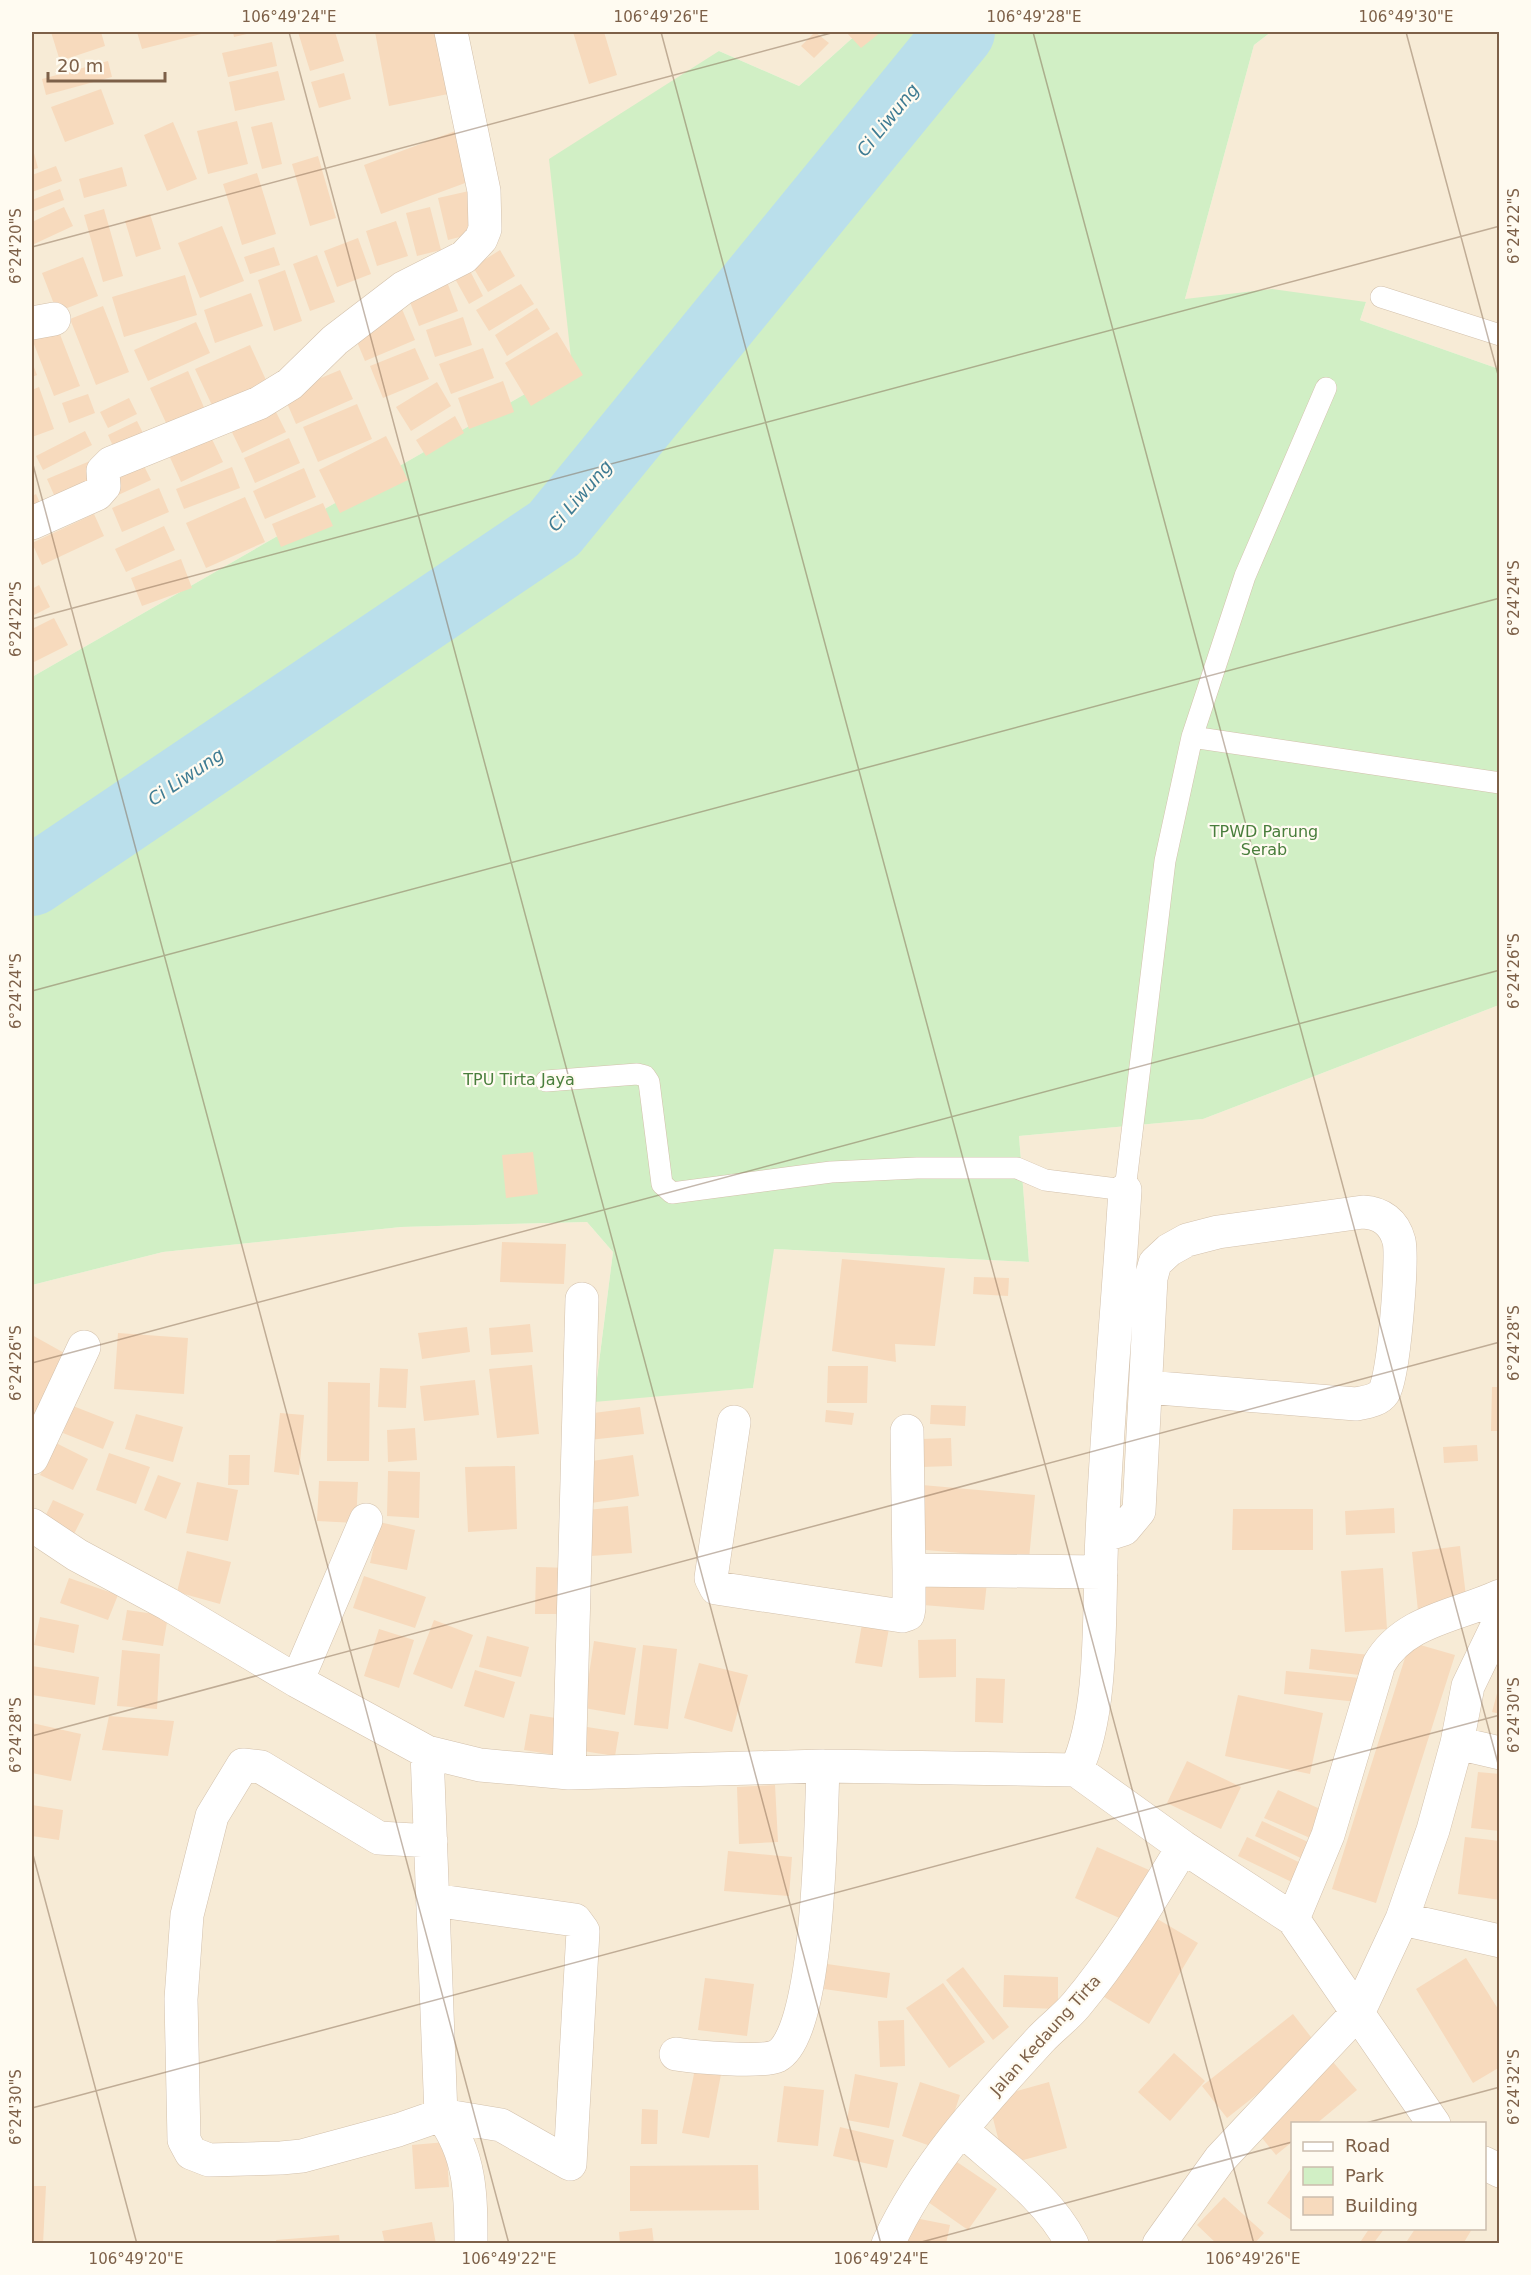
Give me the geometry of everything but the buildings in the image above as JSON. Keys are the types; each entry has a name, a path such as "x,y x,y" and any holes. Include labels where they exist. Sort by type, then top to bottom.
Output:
{"street":[{"path":"32,523 97,494 104,486 103,471 111,463 249,408 274,394 290,384 335,340 404,288 464,257 474,249 485,229 485,201 468,106 451,32"},
{"path":"1076,1770 1086,1749 1094,1708 1111,1368 1125,1190"},
{"path":"1102,1536 1124,1529 1139,1512 1151,1278 1155,1263 1169,1250 1187,1240 1218,1232 1363,1212 1383,1216 1391,1226 1399,1242 1395,1338 1389,1383 1378,1398 1356,1404 1146,1387"},
{"path":"569,1773 582,1299"},
{"path":"32,1458 84,1347"},
{"path":"734,1422 711,1578 716,1588 902,1616 908,1614 909,1608 908,1431"},
{"path":"297,1681 366,1520"},
{"path":"32,1525 78,1555 168,1604 297,1681 427,1752 480,1765 569,1773 823,1766 1076,1770 1183,1847 1293,1919 1359,2011 1389,2062 1433,2122"},
{"path":"909,1570 1101,1572"},
{"path":"1293,1919 1328,1835 1379,1664 1388,1648 1424,1624 1500,1596"},
{"path":"1159,2244 1220,2159 1359,2011 1402,1919 1433,1830 1457,1743 1468,1686 1500,1620"},
{"path":"1457,1743 1500,1753"},
{"path":"427,1752 441,2115 460,2146 466,2163 470,2183 471,2244"},
{"path":"431,1841 378,1838 261,1767 243,1765 212,1816 187,1915 181,1999 184,2140 191,2153 209,2160 302,2156 441,2115 501,2125 570,2164 583,1931 575,1920 433,1900"},
{"path":"676,2054 696,2057 760,2058 777,2056 788,2045 795,2030 812,1964 823,1766"},
{"name":"Jalan Kedaung Tirta","path":"888,2244 920,2185 979,2106 1094,1983 1133,1930 1183,1847"},
{"path":"1402,1919 1500,1941"},
{"path":"962,2130 1019,2181 1062,2225 1072,2244"},
{"path":"1486,2164 1500,2171"}],"lane":[{"path":"1381,297 1500,335"},
{"path":"546,1081 637,1074 645,1076 649,1082 662,1184 672,1193 831,1172 917,1168 1017,1168 1045,1179 1125,1190 1165,861 1192,737 1245,576 1326,388"},
{"path":"1192,737 1500,783"}],"shaded area":[{"path":"32,32 859,32 799,86 719,51 572,367 32,677"},
{"path":"1271,32 1499,32 1499,369 1360,320 1366,302 1185,299 1254,45"},
{"path":"1499,1005 1499,2243 32,2243 32,1285 163,1252 401,1227 587,1222 613,1252 594,1401 753,1388 773,1249 1029,1262 1019,1136 1203,1119"}],"green space":[{"path":"859,32 1271,32 1254,45 1185,299 1272,289 1366,302 1360,320 1499,369 1499,1005 1203,1119 1019,1136 1029,1262 774,1249 753,1388 594,1402 613,1252 587,1222 401,1227 163,1252 32,1285 32,677 572,367 549,159 719,51 799,86"}],"waterway":[{"name":"Ci Liwung","path":"32,881 554,529 960,32"}],"park label":[{"name":"TPWD Parung Serab","path":"1264,840"},
{"name":"TPU Tirta Jaya","path":"519,1079"}]}
